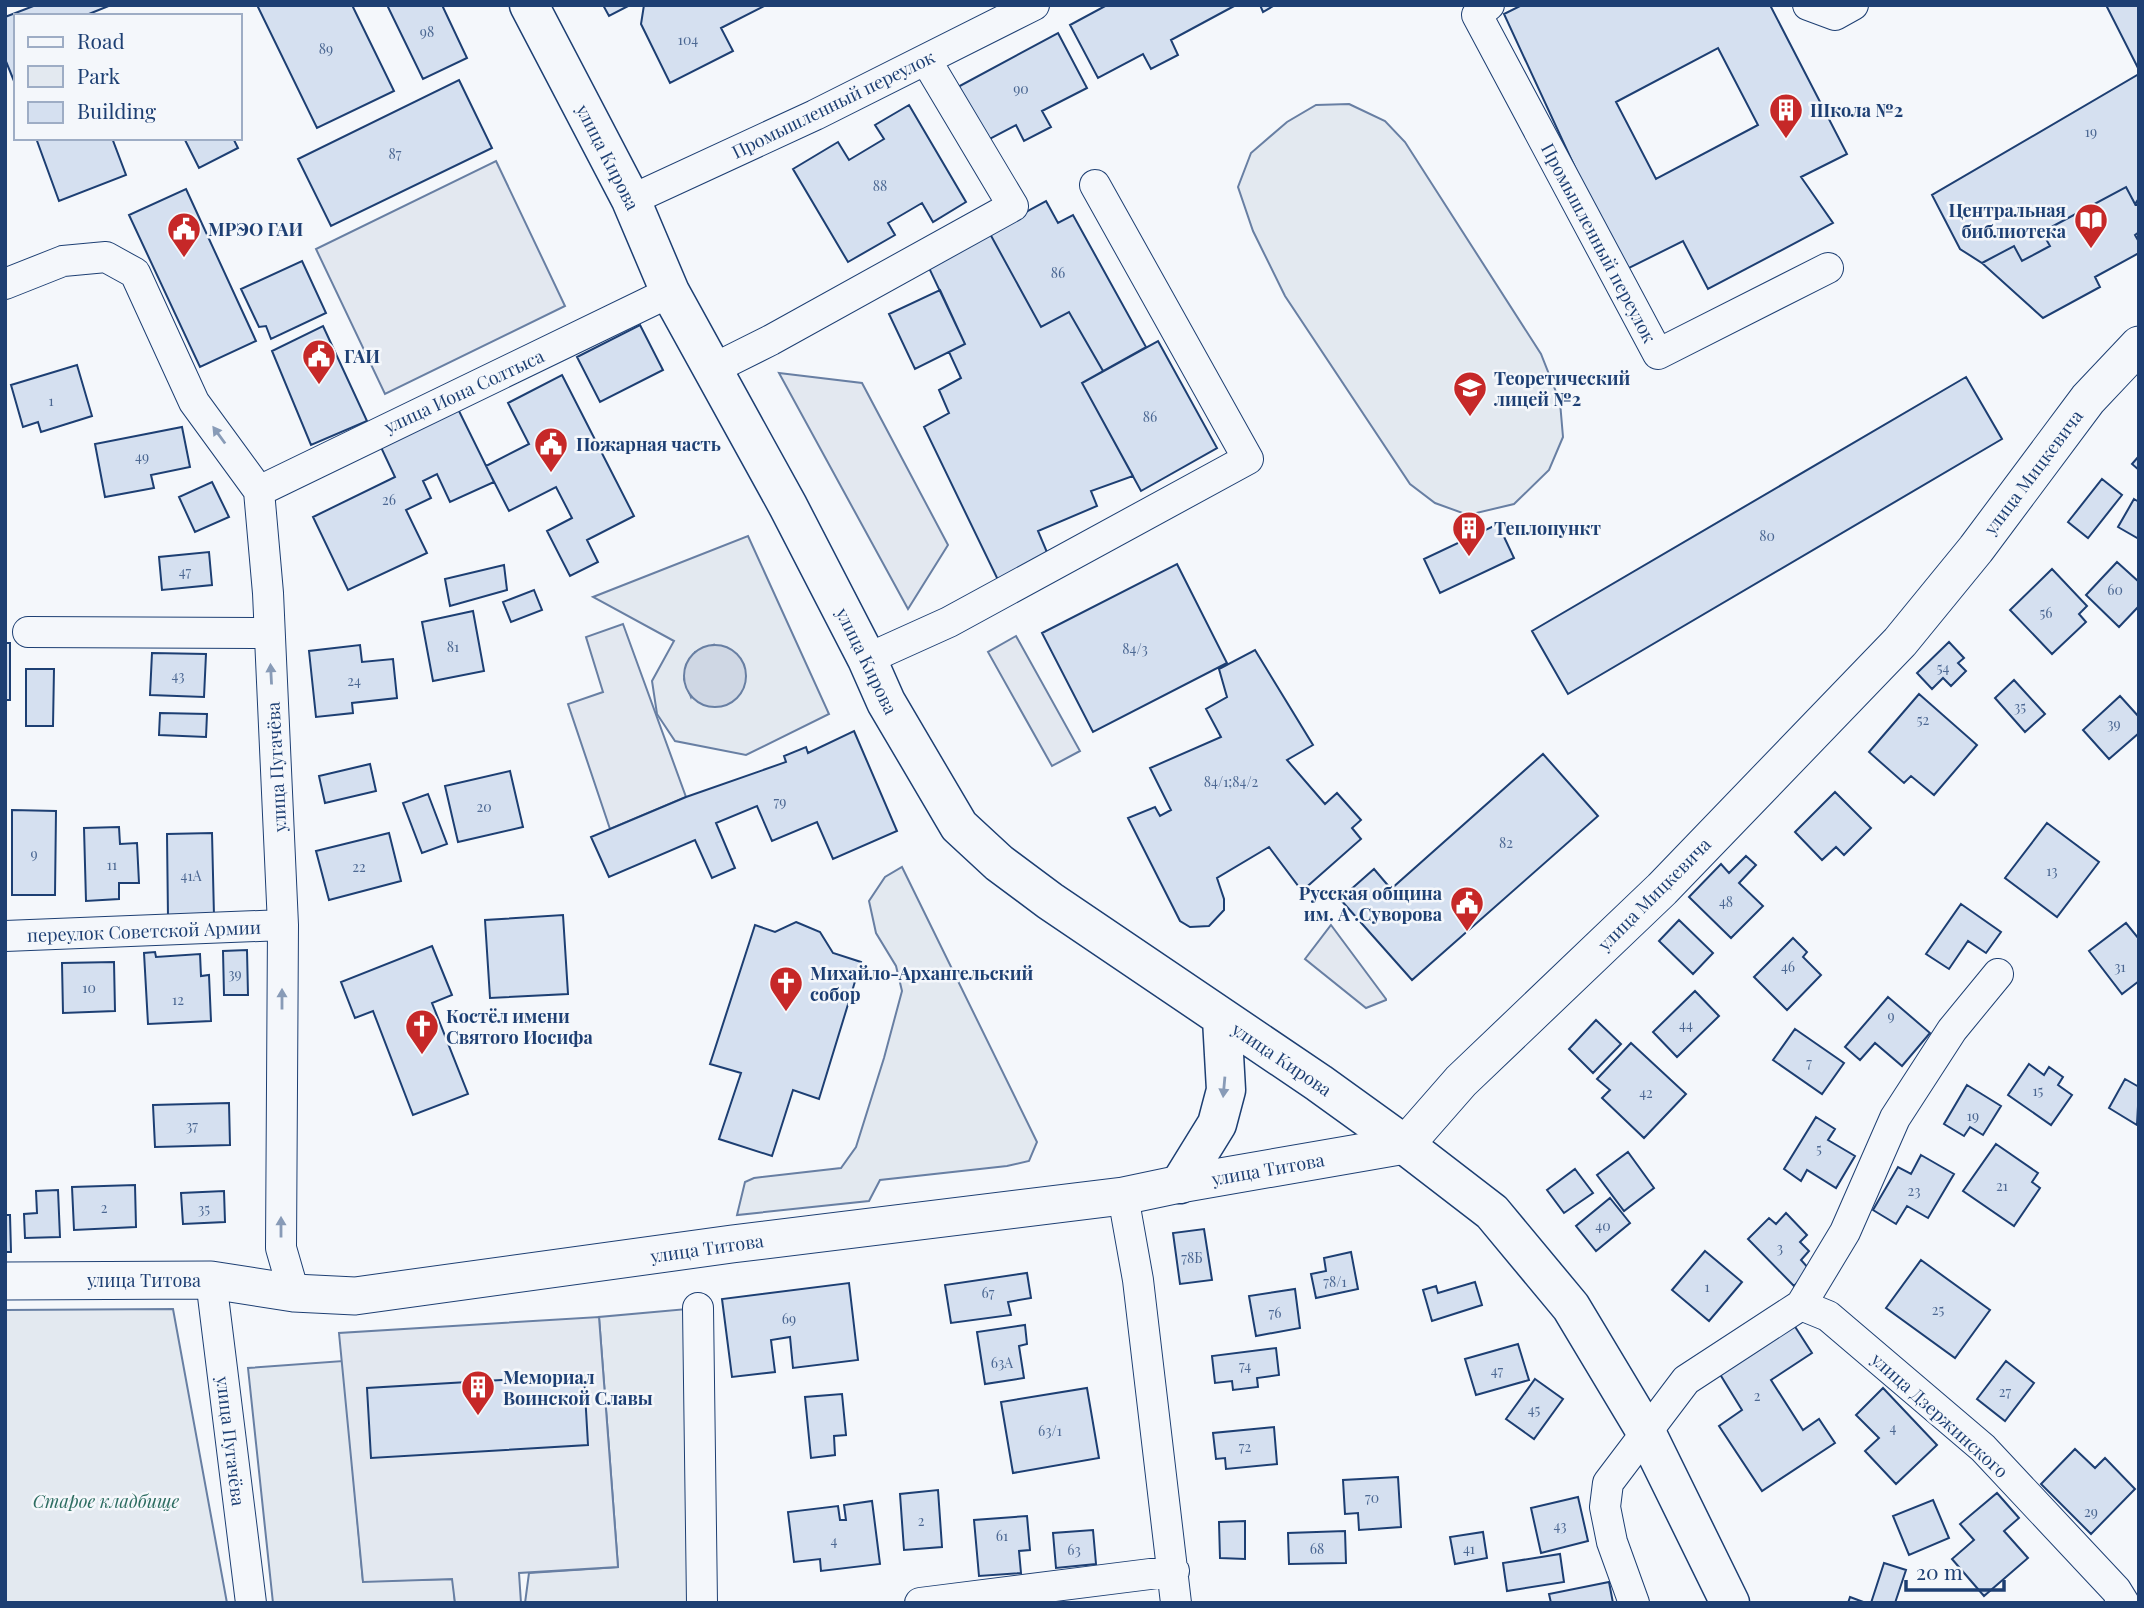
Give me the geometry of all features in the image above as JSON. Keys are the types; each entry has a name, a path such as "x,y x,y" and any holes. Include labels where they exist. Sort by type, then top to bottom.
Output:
{"main road":[{"name":"улица Кирова","path":"529,5 631,200 670,292 788,506 867,659 886,702 959,826 999,863 1050,901 1319,1083 1405,1145"},
{"path":"1180,1184 1217,1124 1226,1090 1222,1019"},
{"path":"1405,1145 1492,1212 1571,1307 1646,1432 1730,1603"}],"street":[{"name":"Промышленный переулок","path":"631,200 926,60 1034,5"},
{"name":"Промышленный переулок","path":"1489,5 1477,15 1658,354 1828,268"},
{"path":"1808,6 1835,15 1853,5"},
{"path":"713,369 771,340 1013,206 926,60"},
{"path":"867,659 949,622 1248,459 1095,186"},
{"path":"5,284 64,261 106,257 135,273 194,402 258,491"},
{"name":"улица Иона Солтыса","path":"258,491 670,292"},
{"name":"улица Мицкевича","path":"1405,1145 1461,1082 1662,889 1899,642 1976,548 2088,399 2139,345"},
{"name":"улица Пугачёва","path":"258,491 270,632 283,925 281,1248 294,1293"},
{"path":"28,632 270,632"},
{"name":"переулок Советской Армии","path":"5,936 283,925"},
{"path":"1634,1603 1612,1542 1605,1507 1608,1483 1686,1380 1801,1305 1845,1232 1895,1118 1952,1030 1998,974"},
{"name":"улица Титова","path":"5,1281 211,1280 294,1293 355,1296 732,1244 1123,1196 1405,1145"},
{"path":"1123,1196 1138,1280 1176,1603"},
{"name":"улица Пугачёва","path":"211,1280 251,1603"},
{"name":"улица Дзержинского","path":"1801,1305 1828,1317 1983,1448 2116,1590 2124,1603"},
{"path":"698,1308 702,1603"},
{"path":"920,1603 1174,1572"}],"green space":[{"path":"1349,104 1385,121 1405,142 1541,354 1560,402 1563,437 1549,470 1514,504 1468,515 1435,503 1410,484 1285,296 1253,231 1238,187 1251,153 1287,122 1316,105"},
{"path":"748,536 829,714 746,755 675,741 657,714 652,681 674,641 593,597","holes":["713,645 691,697 684,679 695,652"]},
{"path":"902,867 1037,1142 1029,1161 1007,1166 880,1180 869,1201 737,1215 745,1182 754,1178 841,1168 856,1147 902,991 896,966 876,933 869,901 885,877"},
{"path":"698,1308 702,1603 525,1603 529,1573 618,1567 599,1317"},
{"name":"Старое кладбище","path":"173,1309 227,1603 5,1603 5,1310"},
{"path":"343,1361 363,1581 453,1579 455,1603 273,1603 248,1368"}],"shaded area":[{"path":"496,161 565,306 385,394 316,249"},
{"path":"779,373 862,383 948,545 908,609"},
{"path":"623,624 686,797 610,829 568,704 603,692 586,637"},
{"path":"1016,636 1080,751 1052,766 988,652"},
{"path":"709,645 721,645 737,654 744,664 744,688 737,698 721,707 709,707 698,702 689,693 684,682 684,670 689,659 698,650"},
{"path":"1331,925 1386,1000 1366,1008 1305,959"},
{"path":"599,1317 618,1567 519,1573 521,1603 455,1603 452,1579 363,1582 339,1333"}],"building":[{"path":"36,5 111,5 89,14 14,14 14,81 5,59 5,17"},
{"path":"257,5 352,5 394,91 317,128"},
{"path":"387,5 442,5 467,58 423,79"},
{"path":"603,5 630,5 609,16"},
{"path":"644,5 766,5 721,28 733,51 670,83 641,24"},
{"path":"1107,5 1236,5 1171,40 1178,55 1151,69 1143,54 1098,78 1070,25"},
{"path":"1260,5 1275,5 1263,12"},
{"name":"Школа №2","path":"1522,5 1770,5 1847,154 1801,177 1833,223 1708,289 1683,241 1623,271 1504,14","holes":["1718,48 1758,125 1656,179 1616,102"]},
{"path":"2106,5 2139,5 2139,68 2138,68"},
{"path":"1058,33 1087,88 1042,111 1051,127 1024,141 1016,125 984,142 956,88"},
{"path":"2139,74 2139,198 2135,204 2126,187 2042,232 2050,246 2022,261 2014,246 1982,263 1960,249 1932,195"},
{"path":"459,80 492,148 331,226 298,159"},
{"path":"909,105 966,202 933,222 922,203 888,223 895,235 848,262 793,169 838,142 849,160 884,139 875,125"},
{"path":"37,140 113,140 126,175 59,201"},
{"path":"185,140 234,140 238,148 199,168"},
{"name":"Центральная библиотека","path":"2126,187 2135,204 2139,205 2139,232 2135,235 2139,242 2139,253 2095,277 2100,287 2043,318 1982,263 2014,246 2022,261 2050,246 2042,232"},
{"name":"МРЭО ГАИ","path":"186,189 256,341 200,367 129,215"},
{"path":"1046,201 1058,223 1073,215 1146,347 1103,371 1069,312 1041,327 989,232"},
{"path":"989,232 1041,327 1069,312 1103,371 1082,383 1133,476 1091,491 1097,506 1038,531 1049,557 998,580 924,427 949,413 939,390 961,378 949,352 965,344 929,268"},
{"path":"302,261 326,313 271,339 266,326 259,327 241,289"},
{"path":"940,290 965,344 915,369 889,314"},
{"path":"640,325 663,370 600,402 577,357"},
{"name":"ГАИ","path":"323,326 367,421 311,445 272,351"},
{"path":"1158,341 1217,448 1141,491 1082,383"},
{"path":"77,365 92,416 41,432 38,422 23,427 11,385"},
{"name":"Пожарная часть","path":"562,375 634,516 587,540 598,562 570,576 547,531 572,518 556,487 509,511 486,466 529,444 508,403"},
{"path":"1966,377 2002,439 1568,694 1532,631"},
{"path":"457,407 494,482 450,502 437,474 423,481 431,498 406,510 427,553 348,590 313,517 395,477 379,443"},
{"path":"182,427 190,467 151,475 154,488 105,497 95,444"},
{"path":"2139,456 2139,470 2132,464"},
{"path":"2102,479 2122,495 2088,538 2068,522"},
{"path":"212,482 229,517 195,532 179,497"},
{"path":"2134,499 2139,502 2139,539 2118,527"},
{"name":"Теплопункт","path":"1498,524 1514,558 1440,593 1424,559"},
{"path":"209,552 212,585 162,590 159,557"},
{"path":"2117,562 2139,582 2139,606 2119,627 2086,595"},
{"path":"1177,564 1227,663 1093,732 1042,633"},
{"path":"504,565 507,590 450,606 445,579"},
{"path":"2052,569 2087,606 2079,614 2086,622 2052,654 2010,610"},
{"path":"534,590 542,610 511,622 503,602"},
{"path":"473,611 484,671 433,681 422,622"},
{"path":"1949,642 1964,658 1958,663 1966,671 1951,686 1943,678 1932,689 1917,673"},
{"path":"5,643 10,643 10,700 5,700"},
{"path":"360,645 362,662 393,659 397,698 352,703 353,713 316,717 309,651"},
{"path":"1255,650 1313,745 1287,760 1325,804 1337,793 1361,820 1352,828 1361,839 1302,891 1269,847 1217,878 1224,899 1224,910 1209,926 1190,927 1180,921 1128,818 1155,807 1160,816 1171,810 1150,768 1221,737 1206,709 1227,697 1219,669"},
{"path":"152,653 206,654 204,697 150,695"},
{"path":"26,669 54,669 53,726 26,726"},
{"path":"2014,680 2045,714 2025,732 1995,698"},
{"path":"1919,694 1977,745 1934,795 1911,776 1904,783 1869,752"},
{"path":"2120,696 2139,717 2139,733 2109,759 2083,730"},
{"path":"160,713 207,714 206,737 159,735"},
{"path":"854,731 897,831 833,859 817,822 772,841 757,806 716,823 735,868 712,878 695,840 609,877 591,837 686,797 786,762 784,756 806,747 808,753"},
{"path":"1543,754 1598,816 1412,980 1340,899 1374,869 1391,889"},
{"path":"370,764 376,791 325,803 319,776"},
{"path":"510,771 523,827 458,842 445,786"},
{"path":"1835,792 1871,828 1844,855 1836,847 1822,860 1795,832"},
{"path":"428,794 447,844 422,853 403,803"},
{"path":"12,810 56,811 55,895 12,895"},
{"path":"2047,823 2099,862 2057,917 2005,878"},
{"path":"119,827 120,844 137,843 139,883 119,883 119,899 86,901 84,828"},
{"path":"212,833 214,916 168,917 167,834"},
{"path":"389,833 401,881 329,900 316,851"},
{"path":"1746,856 1756,865 1739,883 1763,906 1731,938 1689,897 1721,864 1729,873"},
{"path":"1961,904 2001,932 1986,953 1968,941 1949,969 1926,954"},
{"path":"563,915 568,994 490,998 485,920"},
{"path":"1679,920 1713,953 1693,974 1659,941"},
{"name":"Михайло-Архангельский собор","path":"796,922 820,932 833,953 861,962 819,1099 793,1090 772,1156 719,1139 741,1073 710,1064 755,925 775,932"},
{"path":"2126,923 2139,939 2139,981 2122,994 2089,951"},
{"path":"1793,938 1807,952 1803,957 1821,975 1787,1010 1754,977"},
{"name":"Костёл имени Святого Иосифа","path":"432,946 452,995 432,1003 468,1094 413,1115 373,1011 355,1018 341,982"},
{"path":"247,950 248,995 224,995 223,951"},
{"path":"155,952 156,957 200,954 201,976 209,975 211,1021 148,1024 144,953"},
{"path":"114,962 115,1011 63,1013 62,963"},
{"path":"1695,991 1719,1016 1677,1057 1653,1032"},
{"path":"1888,997 1930,1033 1902,1066 1875,1043 1860,1060 1845,1047"},
{"path":"1596,1020 1621,1044 1593,1073 1569,1049"},
{"path":"1795,1029 1844,1063 1822,1094 1773,1060"},
{"path":"1631,1043 1686,1094 1644,1138 1602,1098 1610,1090 1597,1079"},
{"path":"2029,1064 2044,1075 2049,1067 2063,1077 2058,1085 2072,1095 2051,1125 2008,1095"},
{"path":"2125,1079 2139,1087 2137,1125 2109,1108"},
{"path":"1967,1085 2001,1106 1983,1135 1970,1127 1964,1136 1944,1124"},
{"path":"229,1103 230,1145 155,1147 153,1105"},
{"path":"1816,1117 1835,1129 1828,1140 1855,1156 1836,1188 1807,1170 1801,1181 1784,1169"},
{"path":"1996,1144 2038,1173 2032,1182 2040,1188 2014,1226 1963,1191"},
{"path":"1628,1152 1654,1188 1624,1211 1597,1175"},
{"path":"1921,1155 1954,1174 1928,1218 1907,1206 1896,1224 1873,1210 1898,1167 1911,1174"},
{"path":"1575,1169 1593,1193 1564,1213 1547,1190"},
{"path":"135,1185 136,1227 74,1230 72,1187"},
{"path":"58,1190 60,1237 25,1238 24,1214 37,1213 36,1191"},
{"path":"224,1191 225,1222 183,1224 181,1193"},
{"path":"1610,1198 1630,1223 1596,1251 1576,1226"},
{"path":"1786,1213 1807,1235 1800,1242 1809,1251 1801,1260 1810,1270 1794,1286 1748,1239 1769,1218 1776,1224"},
{"path":"5,1215 10,1215 11,1252 5,1252"},
{"path":"1204,1229 1212,1280 1180,1284 1173,1233"},
{"path":"1705,1251 1742,1282 1709,1321 1672,1290"},
{"path":"1351,1252 1358,1289 1316,1298 1311,1274 1326,1271 1324,1258"},
{"path":"1921,1260 1990,1310 1955,1358 1886,1308"},
{"path":"1027,1273 1031,1298 1008,1302 1011,1315 951,1323 945,1285"},
{"path":"1475,1282 1482,1305 1432,1321 1423,1290 1436,1286 1438,1293"},
{"path":"849,1283 858,1360 793,1368 790,1337 771,1340 775,1372 732,1377 722,1299"},
{"path":"1295,1289 1300,1328 1256,1336 1249,1296"},
{"path":"1792,1322 1812,1353 1771,1380 1803,1430 1819,1419 1835,1443 1762,1491 1719,1426 1742,1410 1718,1371"},
{"path":"1025,1325 1027,1344 1019,1346 1024,1378 985,1384 977,1332"},
{"path":"1518,1344 1529,1380 1476,1395 1465,1359"},
{"path":"1276,1348 1279,1375 1257,1378 1258,1387 1233,1390 1232,1381 1215,1383 1212,1356"},
{"path":"2006,1361 2034,1383 2005,1421 1977,1399"},
{"name":"Мемориал Воинской Славы","path":"584,1375 588,1445 371,1458 367,1388"},
{"path":"1535,1379 1563,1399 1534,1439 1506,1419"},
{"path":"1087,1388 1099,1458 1013,1473 1001,1402"},
{"path":"1883,1388 1937,1445 1896,1484 1865,1451 1879,1438 1856,1415"},
{"path":"842,1394 846,1435 834,1436 835,1455 811,1458 805,1397"},
{"path":"1274,1427 1277,1464 1226,1469 1225,1458 1216,1459 1213,1433"},
{"path":"2075,1449 2095,1468 2105,1458 2135,1489 2091,1534 2041,1484"},
{"path":"1398,1477 1401,1527 1359,1530 1358,1513 1345,1514 1343,1480"},
{"path":"938,1490 942,1547 904,1550 900,1494"},
{"path":"1997,1493 2019,1518 2004,1531 2028,1558 1984,1596 1952,1559 1974,1540 1960,1524"},
{"path":"1578,1497 1588,1541 1541,1553 1531,1508"},
{"path":"1933,1500 1949,1538 1909,1555 1893,1516"},
{"path":"872,1501 880,1564 821,1571 820,1559 794,1562 788,1512 838,1506 840,1520 846,1520 844,1505"},
{"path":"1027,1516 1030,1550 1019,1551 1021,1573 979,1576 974,1520"},
{"path":"1245,1521 1245,1559 1220,1558 1219,1522"},
{"path":"1093,1530 1096,1564 1056,1568 1053,1533"},
{"path":"1345,1531 1346,1563 1289,1564 1288,1533"},
{"path":"1483,1532 1487,1558 1455,1564 1450,1537"},
{"path":"1560,1554 1564,1582 1507,1591 1503,1563"},
{"path":"1884,1563 1906,1570 1895,1603 1871,1603"},
{"path":"1609,1582 1613,1603 1551,1603 1549,1594"},
{"path":"1850,1597 1866,1603 1848,1603"}],"place":[{"name":"Школа №2","path":"1786,140"},
{"name":"Центральная библиотека","path":"2091,250"},
{"name":"МРЭО ГАИ","path":"184,259"},
{"name":"ГАИ","path":"319,386"},
{"name":"Теоретический лицей №2","path":"1470,418"},
{"name":"Пожарная часть","path":"551,474"},
{"name":"Теплопункт","path":"1469,558"},
{"name":"Русская община им. А .Суворова","path":"1467,933"},
{"name":"Михайло-Архангельский собор","path":"786,1013"},
{"name":"Костёл имени Святого Иосифа","path":"422,1056"},
{"name":"Мемориал Воинской Славы","path":"478,1417"}]}
